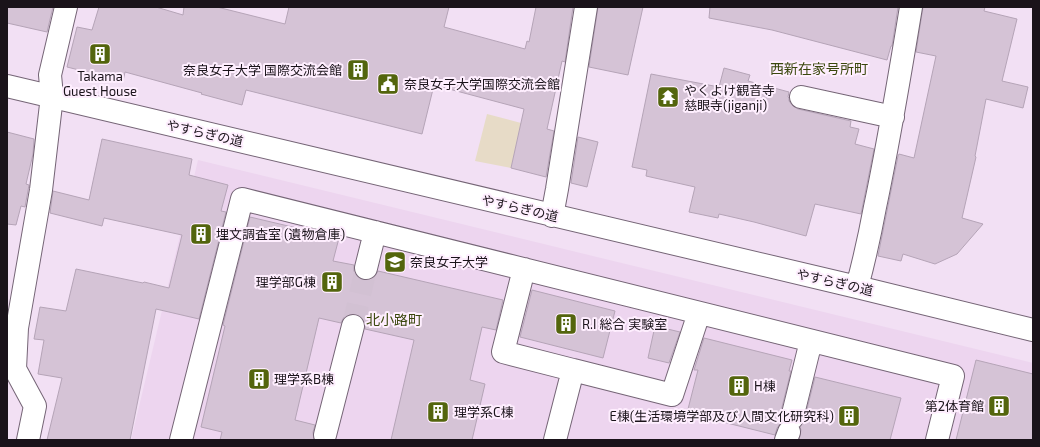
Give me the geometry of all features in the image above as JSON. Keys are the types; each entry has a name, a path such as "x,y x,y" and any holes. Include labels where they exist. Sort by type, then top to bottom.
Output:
{"street":[{"path":"28,440 35,406 15,369 17,328 41,190 52,96 50,75 66,7"},
{"path":"552,216 586,7"},
{"path":"857,287 865,257 893,117 911,7"},
{"name":"やすらぎの道","path":"7,86 1033,330"},
{"path":"801,97 893,117"},
{"path":"181,440 242,199 953,376 937,440"},
{"path":"366,268 376,232"},
{"path":"524,269 503,352 672,395 699,313"},
{"path":"325,435 353,326"},
{"path":"789,430 811,341"},
{"path":"555,440 573,370"}],"shaded area":[{"path":"487,114 521,123 511,168 475,161"},
{"name":"奈良女子大学","path":"198,160 1033,363 1033,440 131,440"}],"building":[{"path":"7,7 53,7 47,32 7,23"},
{"path":"99,7 156,7 183,15 184,7 217,7 285,24 289,7 449,7 444,27 525,49 527,41 529,42 536,7 573,7 565,62 562,61 547,129 554,131 546,177 511,168 524,109 434,85 422,134 246,90 242,105 125,72 123,81 67,67 77,27 92,30"},
{"path":"598,7 643,7 628,75 589,67"},
{"path":"710,7 898,7 892,46 887,60 772,30 709,18"},
{"path":"923,7 985,7 984,11 1017,19 1002,81 1028,87 1023,108 986,99 976,157 962,218 983,224 957,254 935,264 903,254 901,261 878,256 898,156 899,154 914,158 936,56 916,52"},
{"path":"724,68 750,75 748,81 789,92 789,101 798,109 851,121 850,127 859,129 855,144 874,149 861,214 815,204 806,236 719,214 718,218 689,212 695,187 646,176 647,170 632,167 651,74 719,87"},
{"path":"7,132 34,139 33,154 26,184 29,185 25,207 21,206 16,225 7,224"},
{"path":"578,137 598,142 587,187 571,183"},
{"path":"102,139 192,159 189,175 228,185 221,211 226,212 199,319 156,309 130,440 47,440 62,378 38,374 44,340 34,339 40,307 66,311 76,269 169,288 182,235 104,218 102,226 50,213 53,191 89,200"},
{"path":"250,217 339,238 333,261 354,265 354,271 357,277 363,280 370,280 378,271 503,300 496,330 482,327 470,380 485,384 472,440 391,440 414,340 365,329 365,322 362,317 356,314 350,314 344,317 341,323 319,318 295,420 315,425 313,432 314,440 220,440 222,432 201,427 225,326 223,325"},
{"name":"R.I 総合 実験室","path":"532,290 615,311 603,358 520,337"},
{"path":"655,326 680,332 669,363 648,358"},
{"name":"H棟","path":"704,338 792,360 789,371 791,371 780,415 781,423 777,428 775,435 687,413 698,370 694,370"},
{"name":"第2体育館","path":"976,360 1033,374 1033,440 956,440"},
{"name":"E棟(生活環境学部及び人間文化研究科)","path":"815,377 901,398 890,440 799,440 801,430 800,427 804,421"}],"tunnel":[{"path":"353,326 366,268"}],"place":[{"name":"Takama Guest House","path":"100,54"},
{"name":"奈良女子大学 国際交流会館","path":"358,70"},
{"name":"奈良女子大学国際交流会館","path":"388,84"},
{"name":"やくよけ観音寺 慈眼寺(jiganji)","path":"668,97"},
{"name":"埋文調査室 (遺物倉庫)","path":"201,234"},
{"name":"奈良女子大学","path":"395,262"},
{"name":"理学部G棟","path":"332,282"},
{"name":"R.I 総合 実験室","path":"566,324"},
{"name":"理学系B棟","path":"259,379"},
{"name":"H棟","path":"739,386"},
{"name":"第2体育館","path":"999,406"},
{"name":"理学系C棟","path":"438,412"},
{"name":"E棟(生活環境学部及び人間文化研究科)","path":"849,416"}],"district":[{"name":"西新在家号所町","path":"819,69"},
{"name":"北小路町","path":"394,320"}]}
